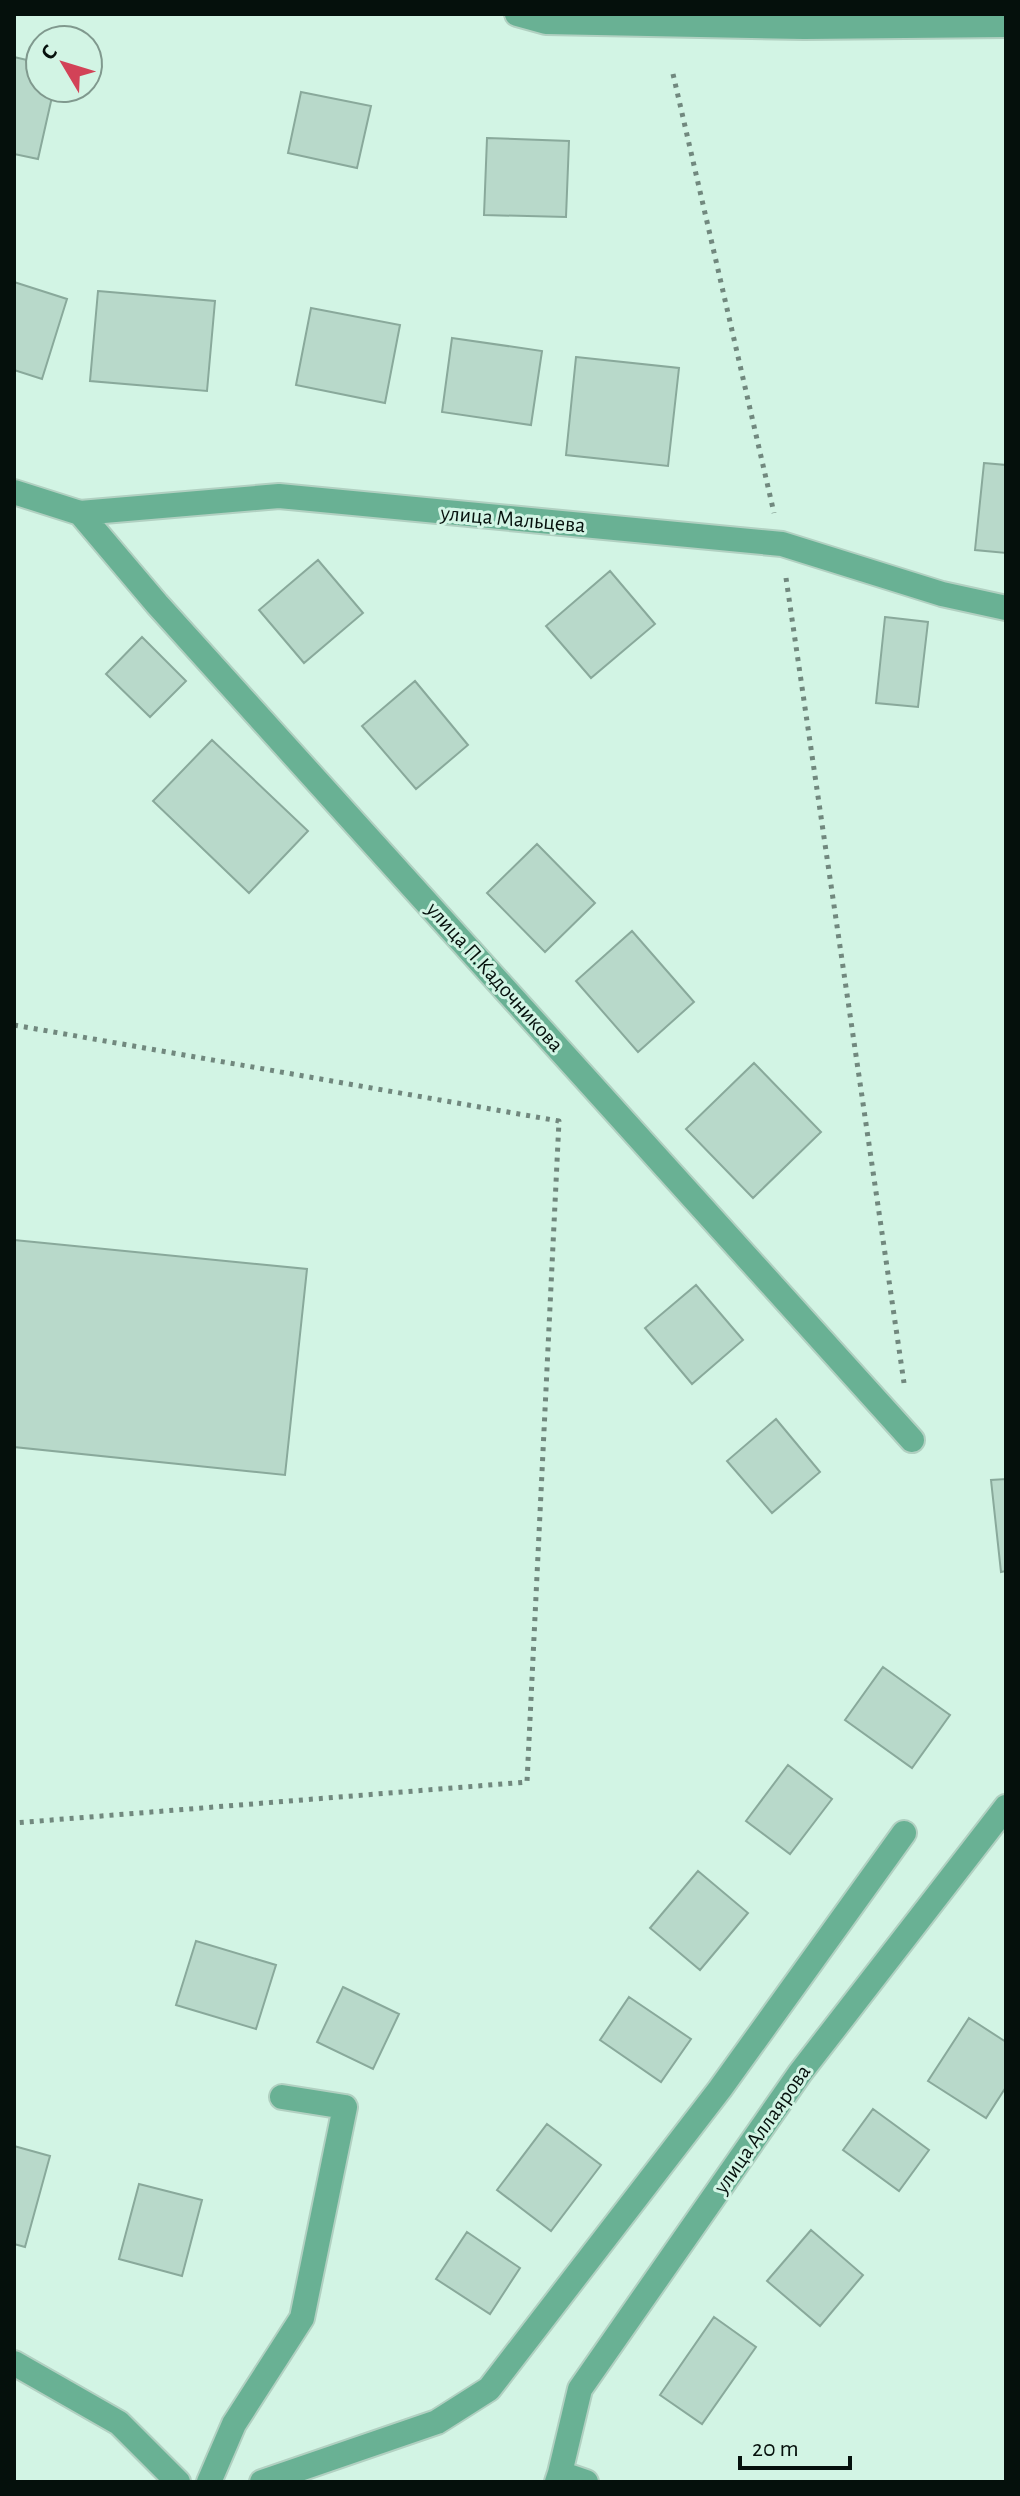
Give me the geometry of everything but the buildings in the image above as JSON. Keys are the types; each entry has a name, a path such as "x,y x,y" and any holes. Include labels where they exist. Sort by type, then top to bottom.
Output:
{"street":[{"path":"517,14 546,22 804,27 1006,25"},
{"name":"улица Мальцева","path":"14,492 80,513 279,496 782,544 942,594 1006,608"},
{"name":"улица П.Кадочникова","path":"80,513 157,604 912,1440"},
{"name":"улица Аллаярова","path":"559,2478 580,2389 800,2073 1006,1807"},
{"path":"262,2482 437,2422 489,2389 720,2089 904,1833"},
{"path":"209,2482 234,2424 302,2318 345,2107 282,2097"},
{"path":"14,2363 119,2423 178,2482"},
{"path":"559,2478 586,2482"}],"path":[{"path":"673,74 782,544 912,1440"},
{"path":"14,1025 559,1121 527,1782 14,1823"}]}
